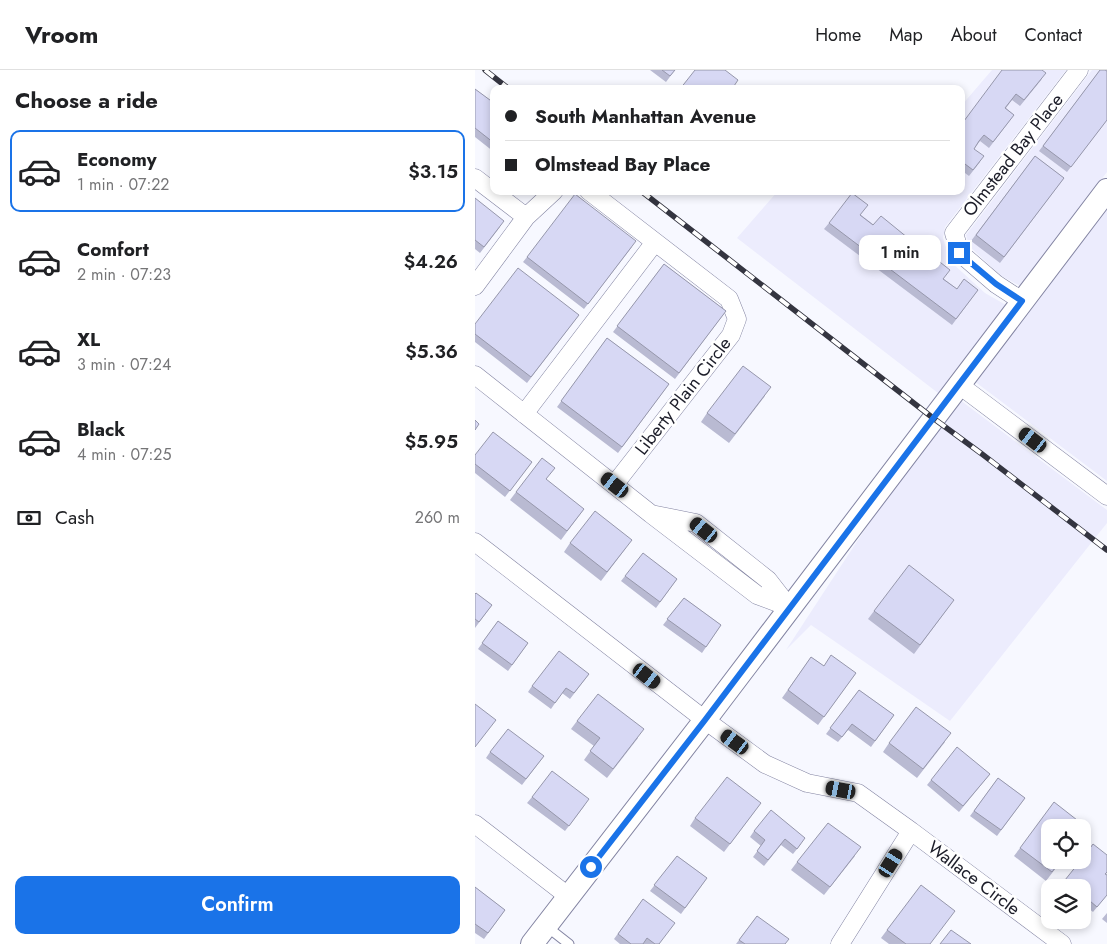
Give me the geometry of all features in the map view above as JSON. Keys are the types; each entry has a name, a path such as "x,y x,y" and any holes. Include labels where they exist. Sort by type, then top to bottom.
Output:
{"street":[{"name":"Olmstead Bay Place","path":"1022,301 996,284 959,253 954,233 1079,70"},
{"path":"475,178 490,189"},
{"path":"531,944 705,720 1107,190"},
{"path":"497,195 526,217"},
{"path":"475,286 526,217 550,195"},
{"name":"Liberty Plain Circle","path":"594,195 729,299 737,319 731,335 615,485"},
{"path":"524,414 655,242"},
{"path":"475,375 757,595 789,607"},
{"path":"958,384 1107,496"},
{"path":"651,514 696,523 768,580 789,607"},
{"path":"706,556 718,540"},
{"name":"Wallace Circle","path":"475,542 705,720 765,764 807,783 858,793 911,830 1062,944"},
{"path":"475,824 568,896"},
{"name":"Wallace Circle","path":"840,944 911,830"}],"lane":[{"path":"545,926 569,944"}],"shaded area":[{"path":"992,70 1066,70 945,227 943,238 951,262 985,293 1006,305 938,393 737,238 775,195 965,195 965,101"},
{"path":"1092,70 1107,70 1107,172 1020,286 1000,275 969,246 966,235"},
{"path":"1107,207 1107,481 974,381"},
{"path":"960,400 1107,510 1107,523 950,721 811,625 786,650 888,494"}],"building":[{"path":"662,70 675,70 670,76"},
{"path":"695,70 725,70 738,80 735,85 683,85"},
{"path":"1002,70 1042,70 1046,73 1024,100 1016,94 1005,108 1014,115 993,142 984,135 979,141 974,149 984,156 973,170 965,164 965,120"},
{"path":"1100,70 1107,71 1107,120 1071,167 1043,146"},
{"path":"475,89 490,100 490,140 475,128"},
{"path":"1035,156 1064,178 1004,257 976,235"},
{"path":"574,195 636,241 588,304 527,257"},
{"path":"850,195 855,195 868,205 860,215 873,225 881,216 908,238 901,247 915,257 922,248 950,270 943,279 957,289 964,279 978,290 956,319 829,223"},
{"path":"475,198 504,221 484,247 475,240"},
{"path":"664,264 726,311 679,373 617,326"},
{"path":"518,268 579,315 531,377 475,334 475,324"},
{"path":"607,338 669,384 622,447 561,401"},
{"path":"743,366 771,387 735,434 707,413"},
{"path":"475,420 479,424 475,430"},
{"path":"493,432 532,462 510,491 475,464 475,455"},
{"path":"542,458 555,468 546,479 584,509 567,531 516,492"},
{"path":"595,511 632,540 607,572 570,543"},
{"path":"643,553 677,579 660,602 625,576"},
{"path":"909,565 954,600 920,645 874,611"},
{"path":"476,593 492,605 479,622 475,619"},
{"path":"684,598 721,625 706,647 667,619"},
{"path":"498,621 528,643 512,665 482,643"},
{"path":"559,651 589,674 574,693 566,688 555,703 532,686"},
{"path":"831,655 856,673 824,717 788,690 811,657 824,666"},
{"path":"859,690 894,715 875,741 852,724 842,737 830,728"},
{"path":"598,694 644,729 613,769 590,751 600,738 577,721"},
{"path":"475,704 496,720 475,747"},
{"path":"916,707 951,733 923,769 889,743"},
{"path":"508,729 544,756 526,779 490,752"},
{"path":"957,747 990,774 963,806 931,780"},
{"path":"552,771 589,799 569,826 532,797"},
{"path":"727,777 761,803 730,844 695,818"},
{"path":"998,778 1025,798 1001,830 974,811"},
{"path":"1054,802 1076,819 1041,819"},
{"path":"771,810 805,838 797,849 785,839 768,860 757,851 765,840 754,831"},
{"path":"1041,820 1041,864 1020,848"},
{"path":"828,823 861,847 830,887 797,862"},
{"path":"1093,844 1107,855 1107,872 1105,874 1107,875 1107,895 1097,907 1091,902 1091,879 1066,879 1074,869 1091,869 1091,847"},
{"path":"677,856 707,878 685,908 654,885"},
{"path":"921,885 955,911 930,944 906,944 887,930"},
{"path":"475,887 505,910 488,933 475,924"},
{"path":"643,899 675,923 659,944 655,944 647,938 643,944 631,944 618,934"},
{"path":"757,916 789,939 785,944 745,944 739,940"},
{"path":"951,930 971,944 940,944"}],"railway":[{"path":"485,70 504,85"},
{"path":"646,195 933,418 1107,550"}],"route":[{"path":"591,867 705,720 1022,301 996,284 959,253"}]}
